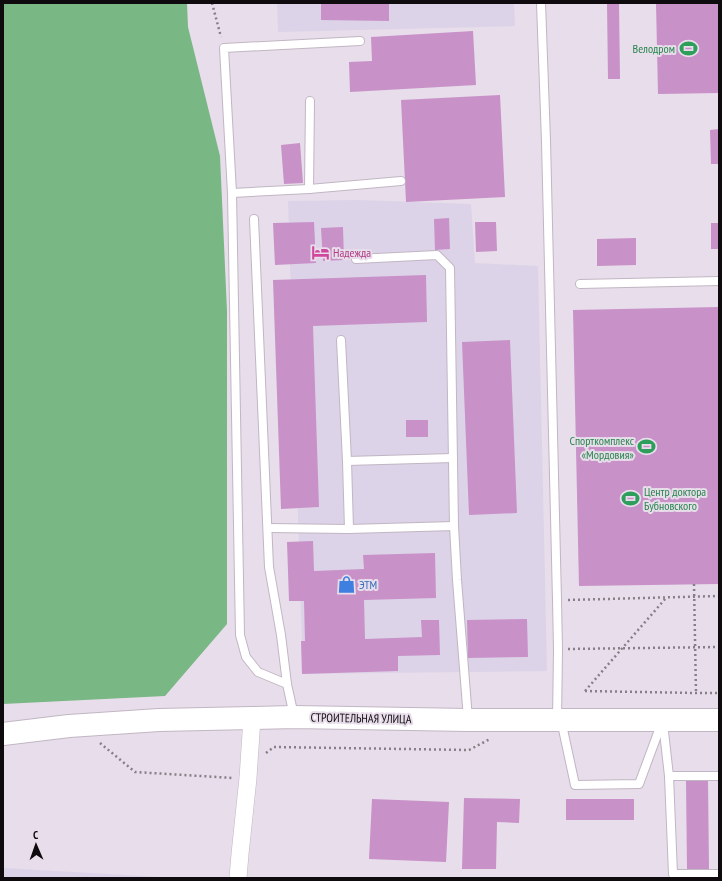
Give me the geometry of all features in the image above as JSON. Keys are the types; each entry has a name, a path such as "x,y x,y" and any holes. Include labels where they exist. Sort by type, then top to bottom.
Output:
{"street":[{"name":"СТРОИТЕЛЬНАЯ УЛИЦА","path":"3,734 69,726 159,720 294,717 468,720 719,720"},
{"path":"238,878 248,778 252,718"}],"lane":[{"path":"541,3 546,133 559,720 575,785 639,784 662,720"},
{"path":"286,684 258,672 246,657 240,634 232,193 224,48 360,41"},
{"path":"309,189 310,100"},
{"path":"232,193 309,189 401,181"},
{"path":"254,219 269,568 281,635 286,684 294,717"},
{"path":"356,259 437,255 450,268 454,526 468,720"},
{"path":"580,284 719,281"},
{"path":"341,340 349,529"},
{"path":"347,461 453,458"},
{"path":"268,528 349,529 454,526"},
{"path":"662,720 670,776 673,874 719,874"},
{"path":"670,776 719,776"}],"path":[{"path":"212,3 224,48"},
{"path":"694,584 696,693"},
{"path":"557,600 719,596"},
{"path":"666,598 585,691 719,692"},
{"path":"558,650 719,647"},
{"path":"262,755 274,747 469,750 492,738"},
{"path":"100,743 135,772 248,778"}],"shaded area":[{"path":"277,3 514,3 515,26 278,32"},
{"path":"358,200 471,204 475,263 538,266 547,671 303,674 288,201"},
{"path":"3,868 178,878 3,878"}],"green space":[{"path":"3,3 187,3 188,27 220,156 227,311 227,624 165,696 3,704"}],"building":[{"path":"321,3 389,3 389,21 321,20"},
{"path":"607,3 619,3 620,79 608,79"},
{"name":"Велодром","path":"656,3 719,3 719,93 658,94"},
{"path":"473,31 476,85 350,92 349,62 372,61 371,37"},
{"path":"500,95 505,197 406,202 401,100"},
{"path":"719,129 719,164 711,164 710,130"},
{"path":"300,143 303,183 284,184 281,145"},
{"path":"449,218 450,249 435,250 434,219"},
{"path":"314,222 316,263 275,265 273,223"},
{"path":"475,222 496,222 497,251 476,252"},
{"path":"711,223 719,223 719,249 711,249"},
{"path":"343,227 344,260 323,261 321,228"},
{"path":"636,238 636,265 597,266 597,239"},
{"path":"426,275 427,322 313,326 319,507 281,509 273,280"},
{"name":"Спорткомплекс «Мордовия»","path":"719,307 719,584 579,586 573,310"},
{"path":"510,340 517,513 469,515 462,342"},
{"path":"406,420 428,420 428,437 406,437"},
{"path":"313,541 314,571 364,569 363,555 435,553 436,598 364,600 365,639 422,637 421,620 439,620 440,655 398,656 398,671 302,674 301,641 305,641 304,601 289,601 287,542"},
{"path":"527,619 528,657 468,658 467,620"},
{"path":"686,781 708,781 709,869 687,870"},
{"path":"464,798 520,799 519,823 497,822 496,869 462,869"},
{"path":"372,799 449,802 446,862 369,859"},
{"path":"566,799 634,799 634,820 566,820"}],"place":[{"name":"Велодром","path":"688,48"},
{"name":"Надежда","path":"320,252"},
{"name":"Спорткомплекс «Мордовия»","path":"647,447"},
{"name":"Центр доктора Бубновского","path":"631,498"},
{"name":"ЭТМ","path":"346,584"}]}
